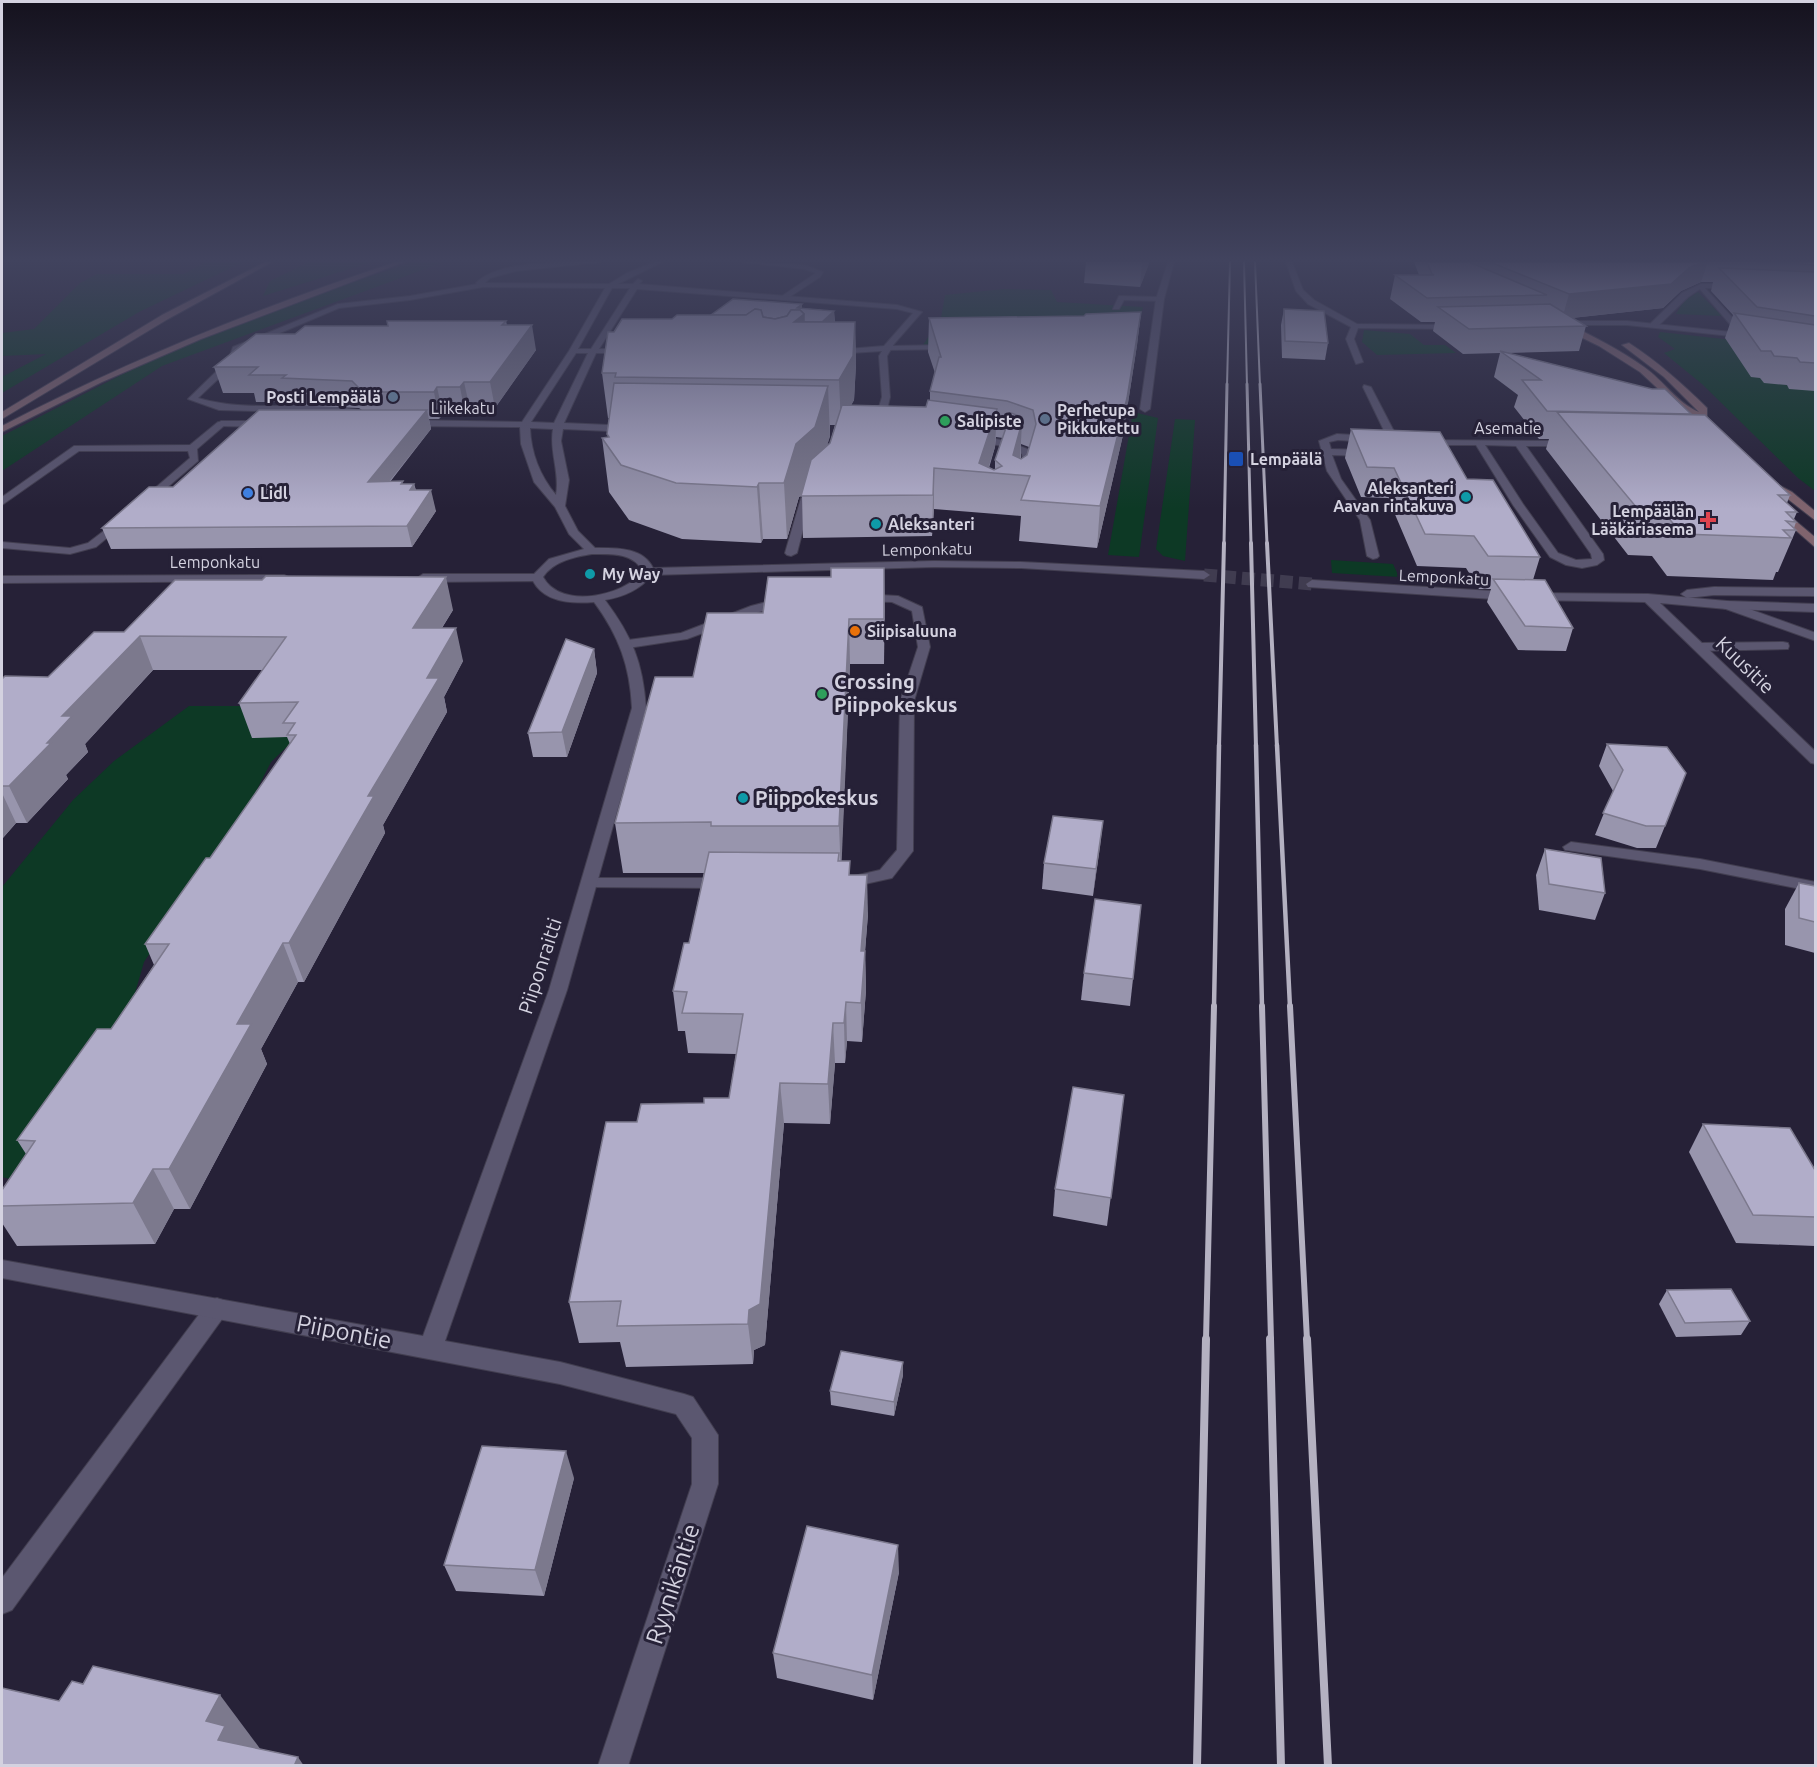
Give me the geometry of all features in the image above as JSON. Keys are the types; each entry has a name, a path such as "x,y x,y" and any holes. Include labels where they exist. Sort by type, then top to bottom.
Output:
{"main road":[{"path":"2,416 120,344"},
{"path":"2,429 96,380 176,344"},
{"path":"1601,344 1643,370 1686,410 1701,417 1722,440"},
{"path":"1624,344 1664,370 1704,410 1701,417"},
{"path":"1815,518 1788,494 1764,489 1815,545"}],"street":[{"path":"247,344 236,349 232,361 192,399 219,407 240,409 340,410 359,413 364,419 359,424 370,424"},
{"path":"577,344 525,424 526,444 539,482 560,506 573,532 592,551"},
{"path":"560,506 564,480 556,441 558,426 578,378 598,344"},
{"path":"877,431 886,397 882,359 890,344"},
{"path":"1145,409 1154,344"},
{"path":"1352,344 1359,362"},
{"path":"822,353 863,348 959,347"},
{"path":"573,351 636,351"},
{"path":"1367,387 1411,444"},
{"name":"Liikekatu","path":"393,423 525,424 641,429"},
{"path":"2,502 77,448 192,448 221,424 278,424"},
{"path":"965,436 1002,449 1028,452 1026,467"},
{"name":"Asematie","path":"1327,452 1324,441 1328,438 1411,444 1581,443"},
{"path":"1479,443 1518,505 1554,555 1559,559 1576,564 1598,560 1597,554 1519,443"},
{"path":"2,545 70,551 92,545 195,459 192,448"},
{"path":"1372,453 1327,452 1328,466 1332,476 1355,503 1366,522 1373,556"},
{"path":"791,553 806,498 819,487"},
{"path":"592,551 633,555 647,564 649,572 646,579 627,591 597,598 577,599 553,594 538,585 537,577 549,563 592,551"},
{"name":"Lemponkatu","path":"649,572 934,564 1021,565 1204,575"},
{"path":"414,578 537,577"},
{"name":"Lemponkatu","path":"2,579 295,579"},
{"name":"Lemponkatu","path":"1312,584 1547,598 1648,598 1727,605 1815,608"},
{"name":"Lemponkatu","path":"1648,598 1714,591 1815,592"},
{"path":"832,884 844,884 886,874 905,851 908,701 924,647 918,610 908,602 890,597 844,598"},
{"name":"Piiponraitti","path":"431,1348 558,990 639,708 638,675 628,644 597,598"},
{"name":"Kuusitie","path":"1648,598 1815,760"},
{"path":"628,644 683,636 778,602 804,599"},
{"path":"1727,605 1815,637"},
{"path":"1698,647 1783,646"},
{"path":"1571,847 1700,864 1815,887"},
{"path":"589,883 740,884"},
{"name":"Piipontie","path":"2,1269 560,1373 684,1405"},
{"path":"2,1600 217,1308"},
{"name":"Ryynikäntie","path":"613,1766 705,1484 705,1435 684,1405"}],"green space":[{"path":"2,344 84,344 2,393 2,377 46,354 2,356"},
{"path":"189,344 220,344 162,366 2,471 2,436 123,374"},
{"path":"1365,344 1445,345 1456,353 1377,355"},
{"path":"1669,344 1772,344 1815,352 1815,491 1798,478 1702,384 1664,353 1675,349"},
{"path":"1133,412 1158,418 1139,557 1108,555"},
{"path":"1175,419 1195,420 1185,561 1163,556 1156,549"},
{"path":"1331,560 1393,564 1399,577 1332,573"},
{"path":"189,706 281,706 297,737 271,762 249,805 144,962 133,1000 14,1180 2,1177 2,887 73,800 114,761"}],"building":[{"path":"243,344 518,344 490,382 464,382 460,387 437,387 434,392 363,392 352,381 282,378 286,375 249,375 258,367 214,367"},
{"path":"606,344 854,344 853,356 839,380 615,377 616,373 602,373"},
{"path":"937,344 1136,344 1127,398 1100,506 1021,500 1030,476 934,468 933,495 801,496 811,460 830,443 842,405 926,407 928,400 997,409 979,463 994,470 1002,466 995,460 1011,413 1022,417 1013,455 1021,459 1027,455 1036,424 1033,410 1007,401 930,391 939,357 941,357"},
{"path":"1756,344 1815,344 1815,363 1800,362 1797,358 1774,356 1771,351 1761,351"},
{"path":"1500,351 1652,389 1665,389 1691,414 1547,411 1522,380 1541,380"},
{"path":"614,383 828,386 815,427 796,444 784,483 759,483 757,487 676,483 621,465 602,438 609,437 607,434"},
{"path":"259,410 427,410 368,482 403,481 401,484 414,484 410,490 431,490 407,526 102,528 149,487 173,487"},
{"path":"1557,412 1705,415 1790,495 1778,495 1797,512 1786,512 1796,522 1786,521 1796,530 1783,530 1791,538 1682,534 1666,515 1642,514"},
{"path":"1351,429 1440,432 1467,479 1493,480 1540,557 1488,556 1474,536 1425,534 1394,468 1367,467"},
{"name":"Piippokeskus","path":"831,568 884,568 884,619 849,619 839,826 711,826 711,822 615,823 655,677 693,677 707,613 763,613 768,577 831,577"},
{"path":"266,576 446,577 413,628 456,628 427,678 439,678 368,796 374,796 289,943 283,943 237,1024 251,1024 169,1169 153,1169 133,1203 2,1206 2,1190 35,1141 17,1140 97,1029 111,1029 169,944 145,944 206,858 210,858 296,735 287,735 295,723 283,723 298,702 239,703 286,637 140,636 62,716 72,716 47,743 51,743 9,786 2,786 2,679 5,676 48,677 94,632 124,632 175,580 262,580"},
{"path":"1493,579 1545,580 1573,628 1525,626"},
{"path":"566,639 594,649 562,732 528,733"},
{"path":"1607,744 1667,747 1686,773 1665,826 1646,826 1603,813 1623,770"},
{"path":"1053,816 1103,821 1096,869 1044,863"},
{"path":"1545,849 1601,858 1605,893 1549,884"},
{"path":"709,852 839,853 838,861 850,861 849,875 867,875 861,951 865,951 861,1003 846,1002 844,1023 833,1023 828,1084 780,1083 760,1304 749,1310 748,1324 617,1326 621,1301 569,1302 606,1122 637,1122 641,1104 704,1103 704,1098 729,1098 743,1014 682,1013 687,992 673,991 684,943 689,943"},
{"path":"1799,883 1815,886 1815,922 1799,918"},
{"path":"1095,899 1141,905 1133,979 1084,973"},
{"path":"1073,1087 1124,1095 1111,1198 1055,1189"},
{"path":"1703,1124 1790,1128 1815,1170 1815,1217 1753,1215"},
{"path":"1731,1289 1750,1321 1685,1323 1667,1290"},
{"path":"841,1351 903,1362 894,1402 830,1391"},
{"path":"482,1446 566,1451 535,1570 444,1565"},
{"path":"807,1526 898,1545 872,1675 773,1653"},
{"path":"93,1666 220,1695 206,1721 225,1726 218,1740 298,1757 294,1766 2,1766 2,1688 59,1701 72,1681 83,1684"}],"tunnel":[{"path":"1204,575 1312,584"}],"railway":[{"path":"1227,386 1228,344"},
{"path":"1246,344 1247,386"},
{"path":"1258,344 1260,386"},
{"path":"1224,544 1227,384"},
{"path":"1247,384 1251,544"},
{"path":"1260,384 1267,544"},
{"path":"1219,747 1224,543"},
{"path":"1251,543 1256,747"},
{"path":"1267,543 1277,747"},
{"path":"1214,1007 1219,745"},
{"path":"1256,745 1262,1007"},
{"path":"1277,745 1290,1007"},
{"path":"1206,1340 1214,1006"},
{"path":"1262,1006 1271,1340"},
{"path":"1290,1006 1307,1340"},
{"path":"1197,1766 1206,1339"},
{"path":"1270,1339 1281,1766"},
{"path":"1307,1339 1328,1766"}],"place":[{"name":"Posti Lempäälä","path":"393,397"},
{"name":"Perhetupa Pikkukettu","path":"1045,419"},
{"name":"Salipiste","path":"945,421"},
{"name":"Lempäälä","path":"1236,459"},
{"name":"Lidl","path":"248,493"},
{"name":"Aleksanteri Aavan rintakuva","path":"1466,497"},
{"name":"Lempäälän Lääkäriasema","path":"1708,520"},
{"name":"Aleksanteri","path":"876,524"},
{"name":"My Way","path":"590,574"},
{"name":"Siipisaluuna","path":"855,631"},
{"name":"Crossing Piippokeskus","path":"822,694"},
{"name":"Piippokeskus","path":"743,798"}]}
